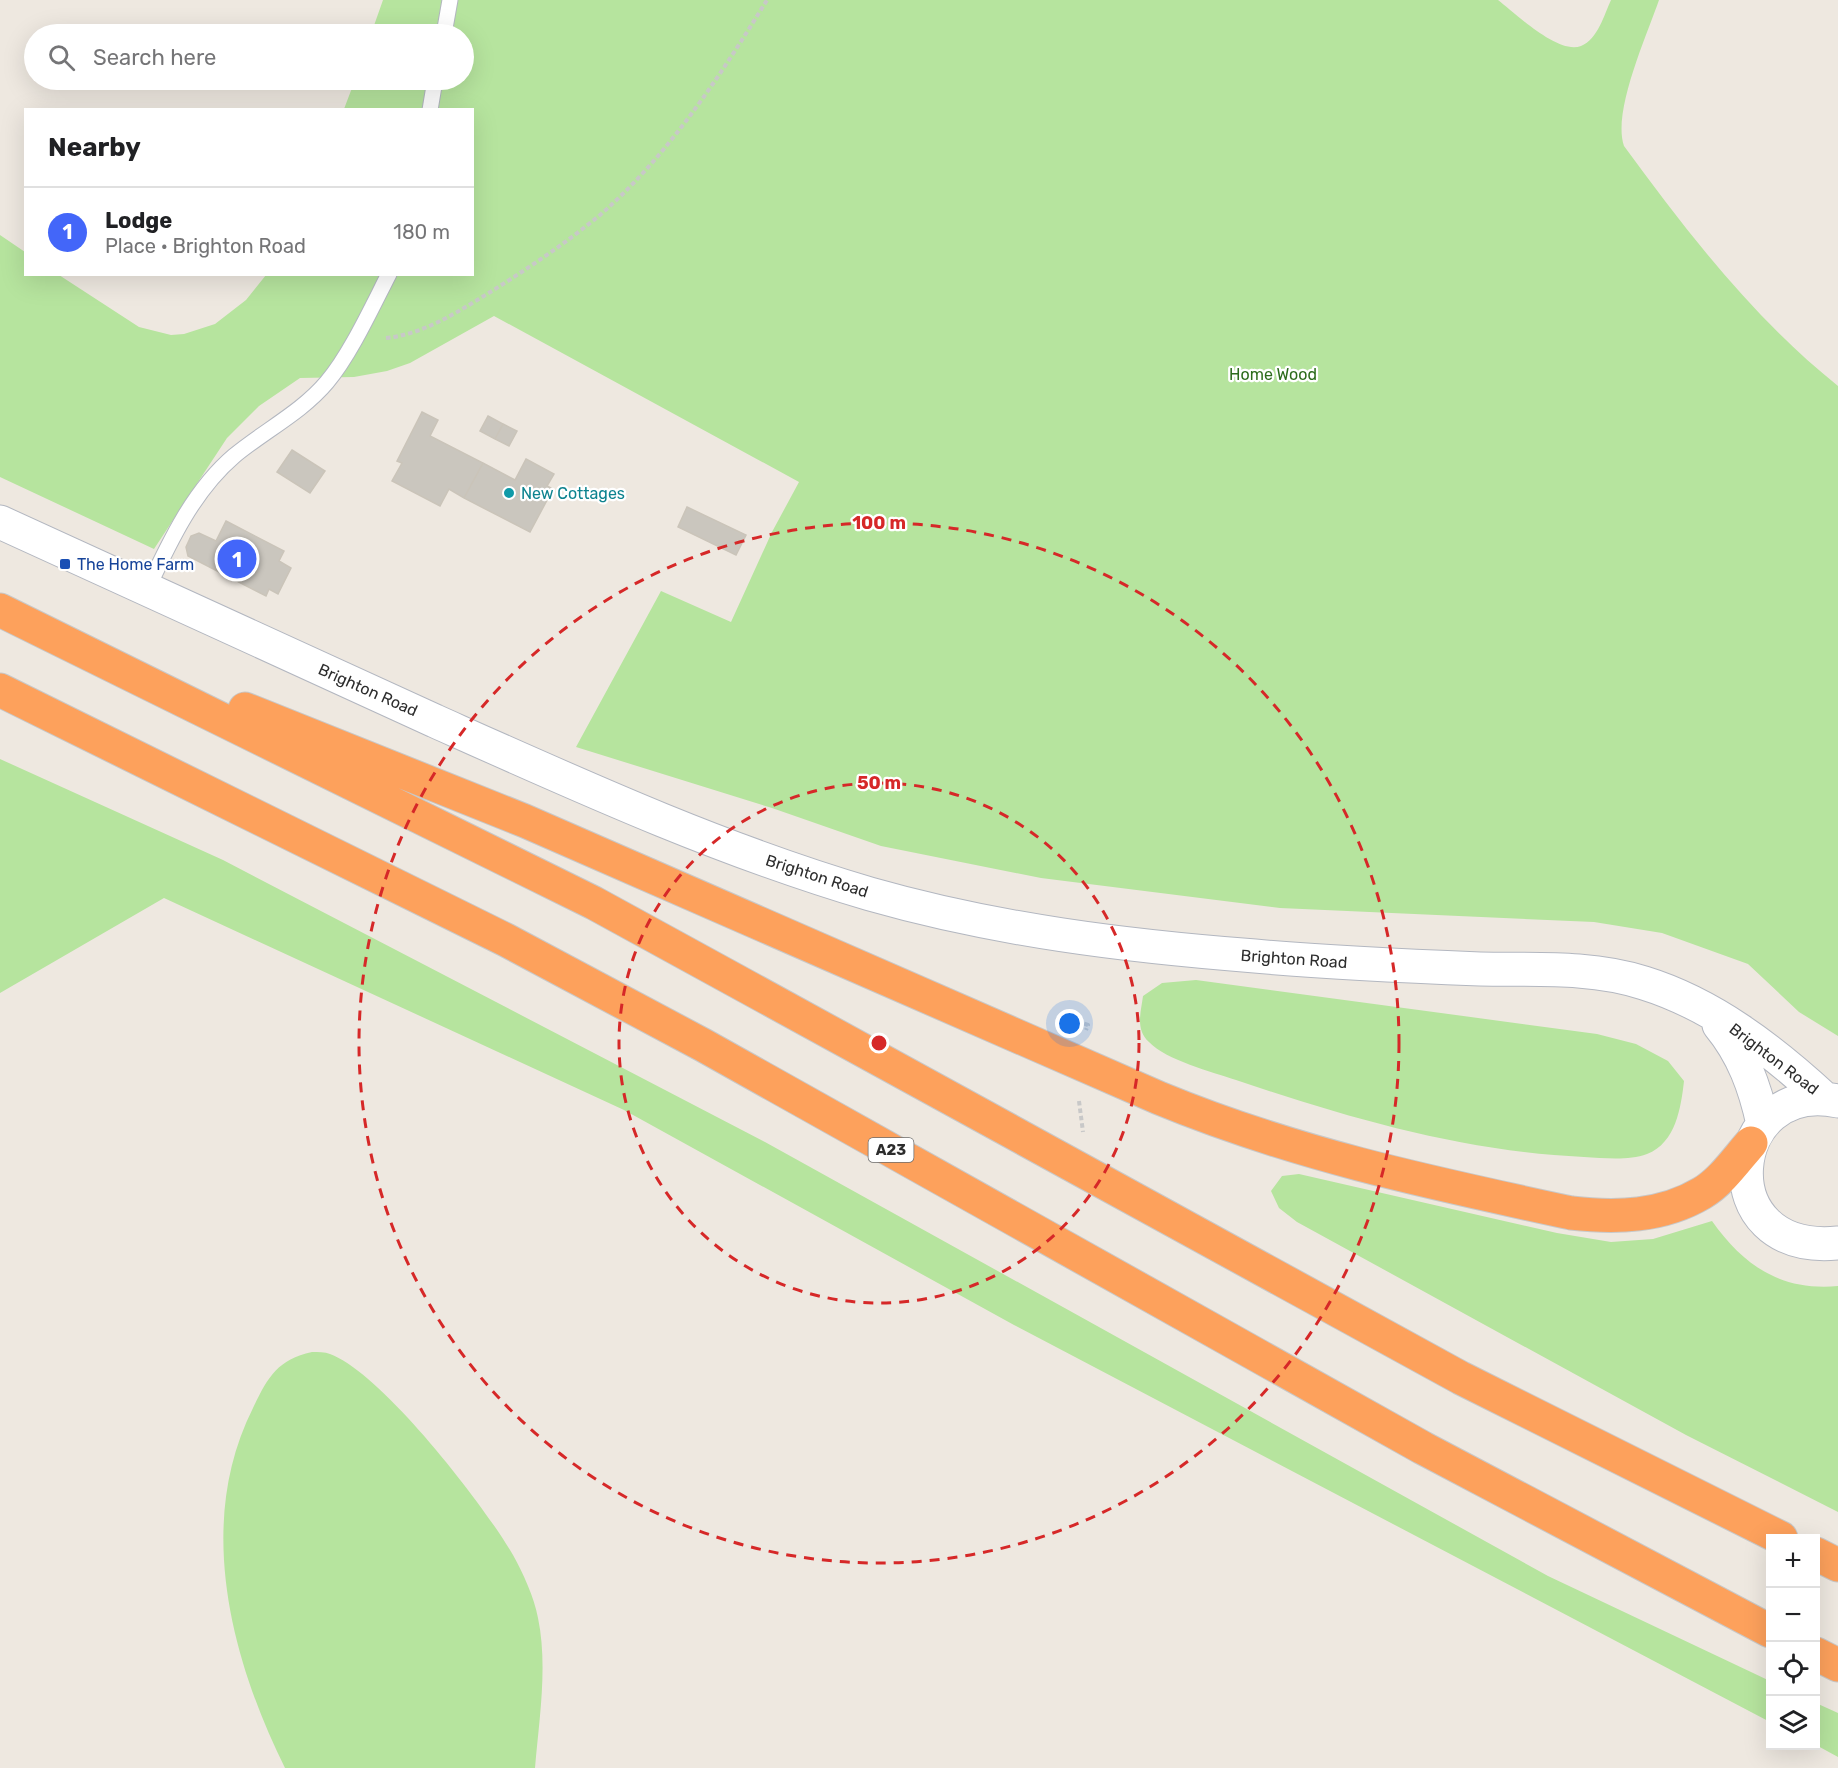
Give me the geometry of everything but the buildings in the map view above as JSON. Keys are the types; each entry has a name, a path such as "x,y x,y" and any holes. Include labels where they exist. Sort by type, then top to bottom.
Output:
{"highway":[{"path":"3,612 525,821 1176,1106 1310,1153 1501,1198 1571,1213 1607,1217 1642,1214 1669,1208 1703,1193 1757,1133"},
{"path":"3,612 594,903 1461,1378 1771,1534"},
{"name":"A23","path":"0,690 506,940 703,1045 1423,1448 1766,1629"},
{"path":"1820,1556 1838,1565"},
{"path":"1820,1656 1838,1665"}],"street":[{"name":"Brighton Road","path":"0,522 614,801 766,860 911,904 1046,932 1200,951 1421,967 1607,974 1642,982 1693,1002 1770,1053 1831,1099"},
{"name":"Brighton Road","path":"1693,1002 1719,1025 1740,1056 1757,1094 1757,1133 1746,1166 1748,1190 1756,1211 1772,1228 1793,1240 1815,1245 1838,1243"},
{"path":"1757,1133 1780,1109 1801,1100 1831,1099"}],"lane":[{"path":"446,24 450,0"},
{"path":"430,108 433,90"},
{"path":"147,590 175,533 207,485 242,449 321,389 337,370 388,276"}],"path":[{"path":"352,341 402,336 439,322 546,257 601,214 659,154 729,62 767,0"}],"green space":[{"name":"Home Wood","path":"383,0 1498,0 1549,39 1572,47 1581,46 1592,38 1611,0 1659,0 1632,73 1623,114 1624,146 1723,273 1778,332 1838,386 1838,1036 1799,1012 1748,964 1662,933 1594,922 1280,908 1041,878 881,846 772,808 576,747 661,591 731,622 772,532 799,482 494,316 410,363 387,371 354,377 300,378 259,406 227,438 154,549 0,477 0,235 24,251 24,276 61,276 139,327 171,335 184,334 215,324 246,300 265,276 474,276 474,108 344,108 351,90 474,90 474,24 375,24"},
{"path":"0,759 223,860 765,1142 1548,1576 1766,1679 1766,1720 1014,1325 624,1110 164,898 0,993"},
{"path":"1196,980 1597,1034 1636,1044 1668,1061 1684,1081 1679,1113 1665,1142 1647,1154 1632,1158 1539,1154 1495,1148 1364,1120 1202,1069 1166,1054 1149,1042 1140,1026 1143,996 1162,983"},
{"path":"1299,1174 1557,1233 1611,1242 1653,1239 1712,1221 1737,1251 1766,1272 1799,1284 1838,1286 1838,1512 1686,1435 1297,1222 1279,1208 1271,1191 1282,1176"},
{"path":"312,1352 330,1354 352,1366 403,1413 456,1474 517,1562 534,1602 541,1636 542,1693 535,1768 285,1768 249,1682 236,1637 227,1590 223,1544 226,1497 236,1452 264,1387 282,1365 300,1355"},
{"path":"1820,1705 1838,1713 1838,1757 1820,1747"}],"place":[{"name":"New Cottages","path":"509,493"},
{"name":"Lodge","path":"237,559"},
{"name":"The Home Farm","path":"65,564"}]}
